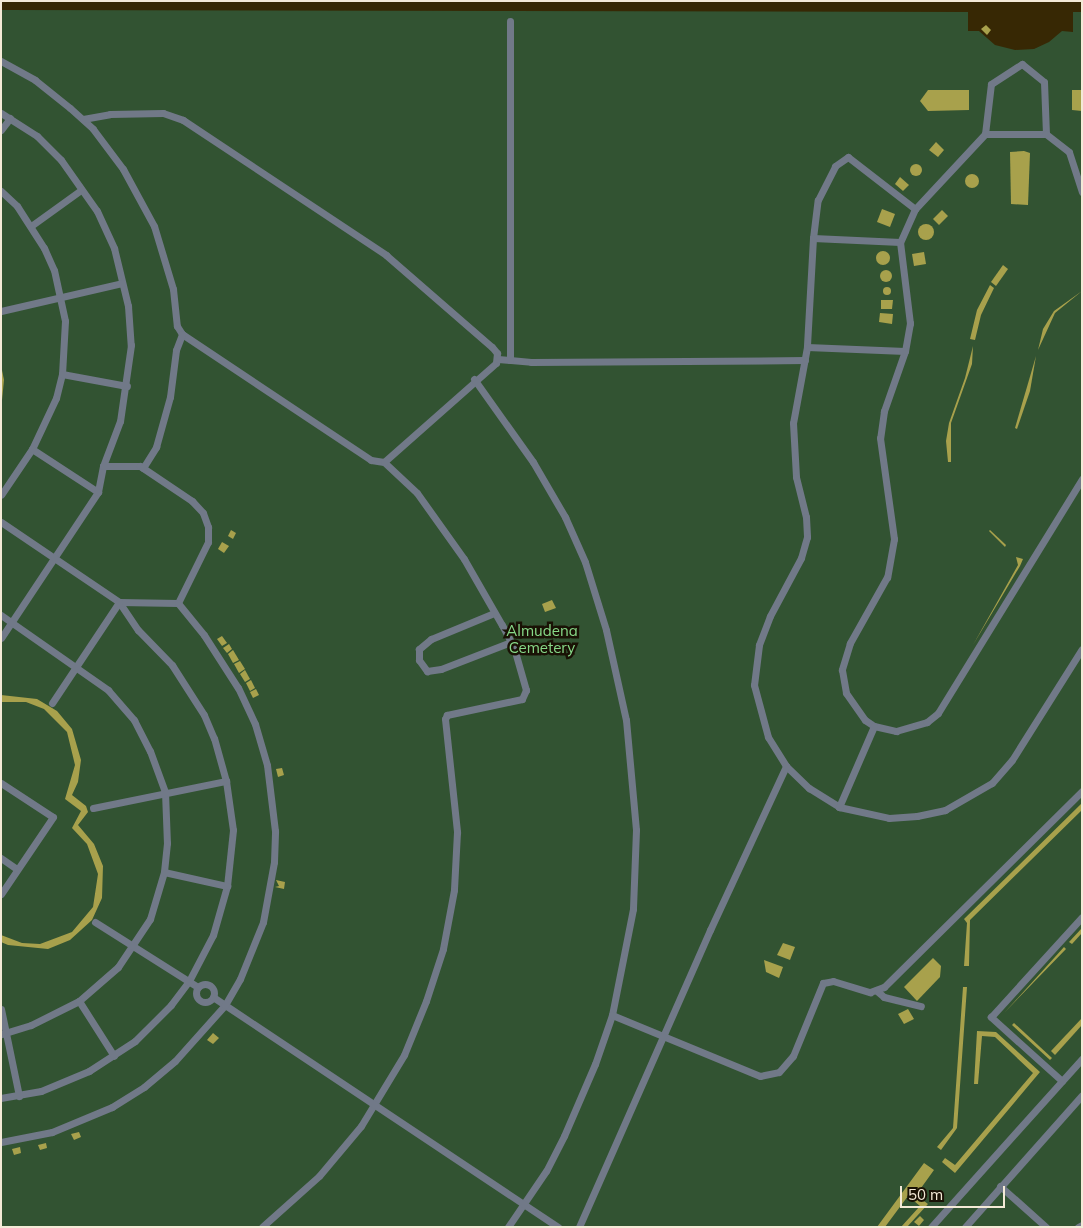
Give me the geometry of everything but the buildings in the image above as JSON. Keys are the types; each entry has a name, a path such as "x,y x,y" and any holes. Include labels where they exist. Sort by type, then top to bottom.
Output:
{"lane":[{"path":"510,22 510,360"},
{"path":"1,61 35,80 83,119 111,150 143,203 166,263 177,326 182,334 371,460 384,462 401,475 437,519 511,642 525,696 447,715 445,719 458,832 454,890 443,949 426,1001 404,1055 375,1104 335,1159 299,1196 262,1227"},
{"path":"1046,134 1044,82 1022,64 991,84 986,134 914,210 900,242 910,311 905,351 884,411 880,438 894,523 892,557 880,594 850,643 842,670 846,694 852,704 874,726 896,731 911,728 927,722 948,702 1082,479"},
{"path":"1,113 37,136 61,160 97,211 114,248 122,283 131,345 127,386 120,421 103,466 98,492 56,558 1,638"},
{"path":"83,119 110,114 162,113 183,120 386,255 492,347 498,359"},
{"path":"1,130 10,118"},
{"path":"986,134 1046,134 1069,152 1082,192"},
{"path":"914,210 848,157 836,166 818,200 813,238 807,347 793,432 796,477 806,518 806,545 764,630 754,683 768,737 786,766 809,788 839,807 889,818 917,816 944,810 979,793 992,783 1017,754 1082,649"},
{"path":"32,226 81,190"},
{"path":"1,191 32,226 51,263 61,296 65,321 62,374 49,416 32,449 1,495"},
{"path":"813,238 900,242"},
{"path":"1,311 122,283"},
{"path":"144,468 156,448 170,397 176,350 182,334"},
{"path":"807,347 905,351"},
{"path":"384,462 498,359 805,360"},
{"path":"62,374 127,386"},
{"path":"474,379 533,462 566,520 584,562 606,630 626,720 636,830 633,909 612,1015 595,1064 564,1136 524,1204 508,1227"},
{"path":"32,449 98,492"},
{"path":"103,466 144,468 192,501 203,513 208,527 206,550 178,603"},
{"path":"1,522 120,602 138,630 186,684 211,731 226,781 233,830 227,886 213,935 189,981 161,1016 114,1056 69,1081 19,1096 1,1098"},
{"path":"1,1142 52,1132 112,1107 144,1087 175,1061 225,1005 240,979 263,922 274,862 274,802 255,724 238,688 204,635 178,603 120,602"},
{"path":"52,703 120,602"},
{"path":"494,613 431,639 419,649 419,660 427,671 449,668 511,642"},
{"path":"1,615 77,665 108,690 134,720 150,751 164,792 168,843 164,872 150,919 134,946 102,984 79,1001 31,1025 4,1033"},
{"path":"839,807 874,726"},
{"path":"580,1227 786,766"},
{"path":"93,808 164,792 226,781"},
{"path":"1,783 53,817 1,894"},
{"path":"877,992 896,978 1082,791"},
{"path":"1,858 17,868"},
{"path":"164,872 227,886"},
{"path":"1062,1081 991,1017 1082,917"},
{"path":"95,922 198,987 209,984 214,990 214,997"},
{"path":"612,1015 665,1035 760,1076 773,1075 790,1062 823,983 833,981 921,1006"},
{"path":"198,987 196,996 201,1001 208,1002 214,997"},
{"path":"214,997 558,1227"},
{"path":"79,1001 114,1056"},
{"path":"1,1009 4,1033 19,1096"},
{"path":"931,1227 1082,1059"},
{"path":"965,1227 1082,1095"},
{"path":"1000,1186 1046,1227"}],"green space":[{"name":"Almudena Cemetery","path":"1,10 968,12 968,31 979,31 995,45 1015,50 1034,49 1049,42 1062,31 1073,32 1073,12 1082,12 1082,1227 1,1227"}]}
